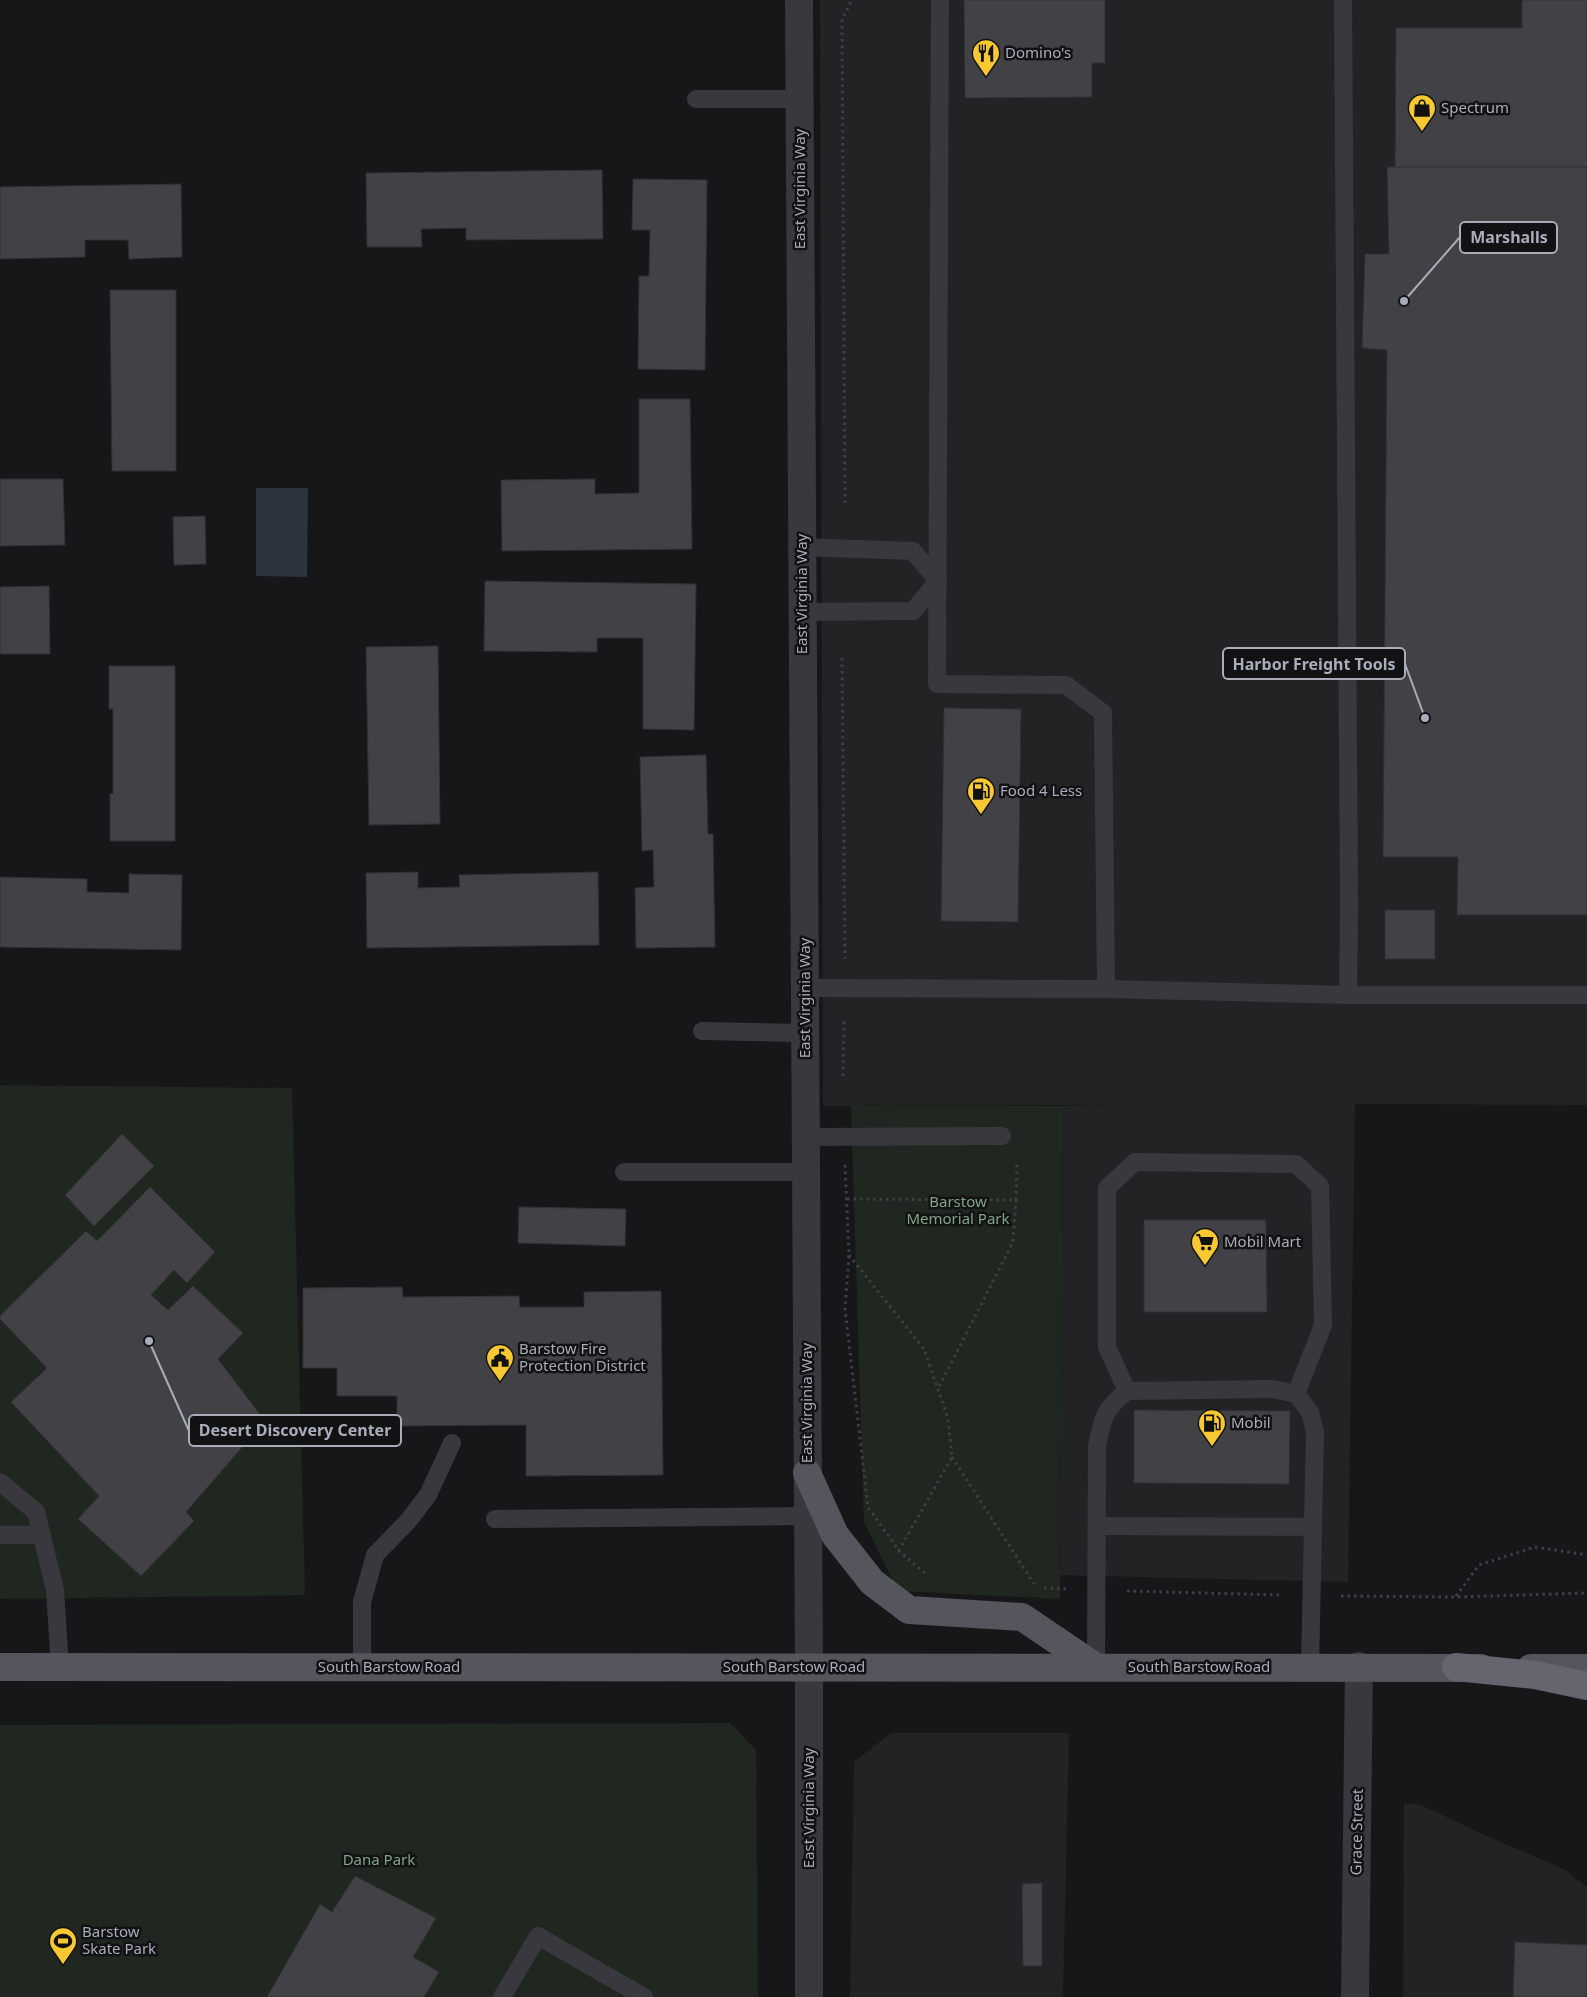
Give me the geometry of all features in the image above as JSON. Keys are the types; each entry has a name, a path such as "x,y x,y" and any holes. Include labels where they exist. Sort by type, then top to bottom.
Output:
{"highway":[{"path":"1456,1667 1535,1675 1587,1686"}],"main road":[{"path":"808,1473 835,1535 872,1582 909,1610 1022,1617 1096,1667"},
{"name":"South Barstow Road","path":"0,1668 1359,1666 1587,1668"}],"street":[{"name":"East Virginia Way","path":"799,0 809,1667 809,1997"},
{"name":"Grace Street","path":"1355,1997 1359,1666"}],"lane":[{"path":"940,0 937,684 1066,685 1103,713 1106,989"},
{"path":"1343,0 1348,995"},
{"path":"696,99 800,99"},
{"path":"802,547 913,551 938,580"},
{"path":"802,612 913,611 938,580"},
{"path":"805,988 1106,989 1348,995 1587,995"},
{"path":"702,1032 805,1032"},
{"path":"806,1137 1002,1136"},
{"path":"1127,1391 1107,1347 1107,1188 1136,1162 1296,1164 1320,1186 1323,1325 1296,1394"},
{"path":"624,1172 806,1172"},
{"path":"1096,1667 1098,1446 1101,1425 1109,1406 1127,1391 1273,1388 1296,1394 1310,1412 1315,1432 1310,1667"},
{"path":"362,1667 362,1602 376,1555 408,1521 428,1495 452,1443"},
{"path":"0,1482 36,1512 55,1590 60,1667"},
{"path":"495,1518 808,1516"},
{"path":"1097,1526 1313,1527"},
{"path":"0,1535 42,1535"},
{"path":"502,1997 538,1936 644,1997"}],"path":[{"path":"846,503 842,18 852,0"},
{"path":"847,1199 1016,1200 1013,1242 938,1389"},
{"path":"849,1255 924,1349 948,1418 952,1456 1036,1588"},
{"path":"893,1558 899,1551 952,1456"},
{"path":"1456,1597 1479,1566 1535,1547 1587,1555"},
{"path":"899,1551 927,1576"},
{"path":"1026,1588 1311,1596 1456,1597 1587,1593"}],"shaded area":[{"path":"820,0 1587,0 1587,1105 1355,1104 1348,1582 1060,1575 1063,1106 1114,1105 823,1106"},
{"path":"256,488 308,488 307,577 256,576"},
{"path":"891,1733 1069,1733 1063,1997 850,1997 854,1762"},
{"path":"1404,1803 1421,1805 1491,1838 1564,1869 1587,1887 1587,1997 1403,1997"}],"green space":[{"path":"0,1085 292,1088 305,1595 0,1599"},
{"name":"Barstow Memorial Park","path":"851,1106 1063,1106 1060,1599 898,1591 864,1522"},
{"name":"Dana Park","path":"730,1723 756,1750 758,1997 0,1997 0,1725"}],"building":[{"path":"964,0 1105,0 1105,63 1092,63 1092,97 965,98"},
{"path":"1522,0 1587,0 1587,167 1395,167 1396,28 1522,28"},
{"path":"1387,167 1587,167 1587,915 1457,915 1458,857 1383,857 1387,350 1362,348 1365,254 1389,254"},
{"path":"602,170 603,239 466,240 466,228 421,229 422,247 367,247 366,173"},
{"path":"633,179 707,180 705,370 638,369 639,276 649,276 650,230 632,230"},
{"path":"181,184 182,257 129,259 128,240 85,240 85,257 0,259 0,187"},
{"path":"110,290 176,290 176,471 112,471"},
{"path":"639,399 690,399 692,549 502,551 501,480 595,479 595,494 639,493"},
{"path":"0,479 63,479 65,545 0,546"},
{"path":"205,516 206,564 174,565 173,517"},
{"path":"485,581 696,584 694,730 643,729 643,638 597,638 597,652 484,651"},
{"path":"49,586 50,654 0,654 0,587"},
{"path":"438,646 440,824 369,825 366,647"},
{"path":"109,666 175,666 175,841 110,841 110,794 113,794 113,709 109,709"},
{"name":"Food 4 Less","path":"944,708 1021,709 1018,922 941,921"},
{"path":"706,755 708,834 713,834 715,947 636,948 635,888 654,887 653,850 642,851 640,757"},
{"path":"418,872 418,888 460,887 459,875 598,872 599,945 367,948 366,873"},
{"path":"129,874 182,875 181,950 0,947 0,877 87,879 87,892 129,893"},
{"path":"1385,910 1435,910 1435,959 1385,959"},
{"path":"122,1134 154,1166 94,1226 65,1195"},
{"path":"150,1187 215,1252 187,1283 174,1270 151,1295 168,1310 193,1286 243,1333 218,1359 265,1421 186,1512 194,1521 141,1576 78,1519 99,1496 11,1402 47,1368 0,1319 0,1316 86,1231 97,1241"},
{"path":"519,1207 626,1209 625,1246 518,1243"},
{"name":"Mobil Mart","path":"1144,1220 1266,1220 1267,1312 1144,1312"},
{"name":"Barstow Fire Protection District","path":"402,1287 403,1297 519,1296 520,1307 584,1307 584,1292 661,1291 663,1475 526,1476 526,1425 397,1426 397,1396 337,1396 337,1368 303,1368 303,1288"},
{"name":"Mobil","path":"1134,1410 1290,1411 1289,1484 1134,1483"},
{"path":"355,1876 436,1918 413,1957 439,1972 424,1997 267,1997 320,1904 332,1912"},
{"path":"1042,1883 1042,1966 1023,1966 1022,1884"},
{"path":"1515,1942 1587,1945 1587,1997 1513,1997"}],"place":[{"name":"Domino's","path":"986,77"},
{"name":"Spectrum","path":"1422,132"},
{"name":"Marshalls","path":"1404,301"},
{"name":"Harbor Freight Tools","path":"1425,718"},
{"name":"Food 4 Less","path":"981,815"},
{"name":"Mobil Mart","path":"1205,1266"},
{"name":"Desert Discovery Center","path":"149,1341"},
{"name":"Barstow Fire Protection District","path":"500,1382"},
{"name":"Mobil","path":"1212,1447"},
{"name":"Barstow Skate Park","path":"63,1965"}]}
